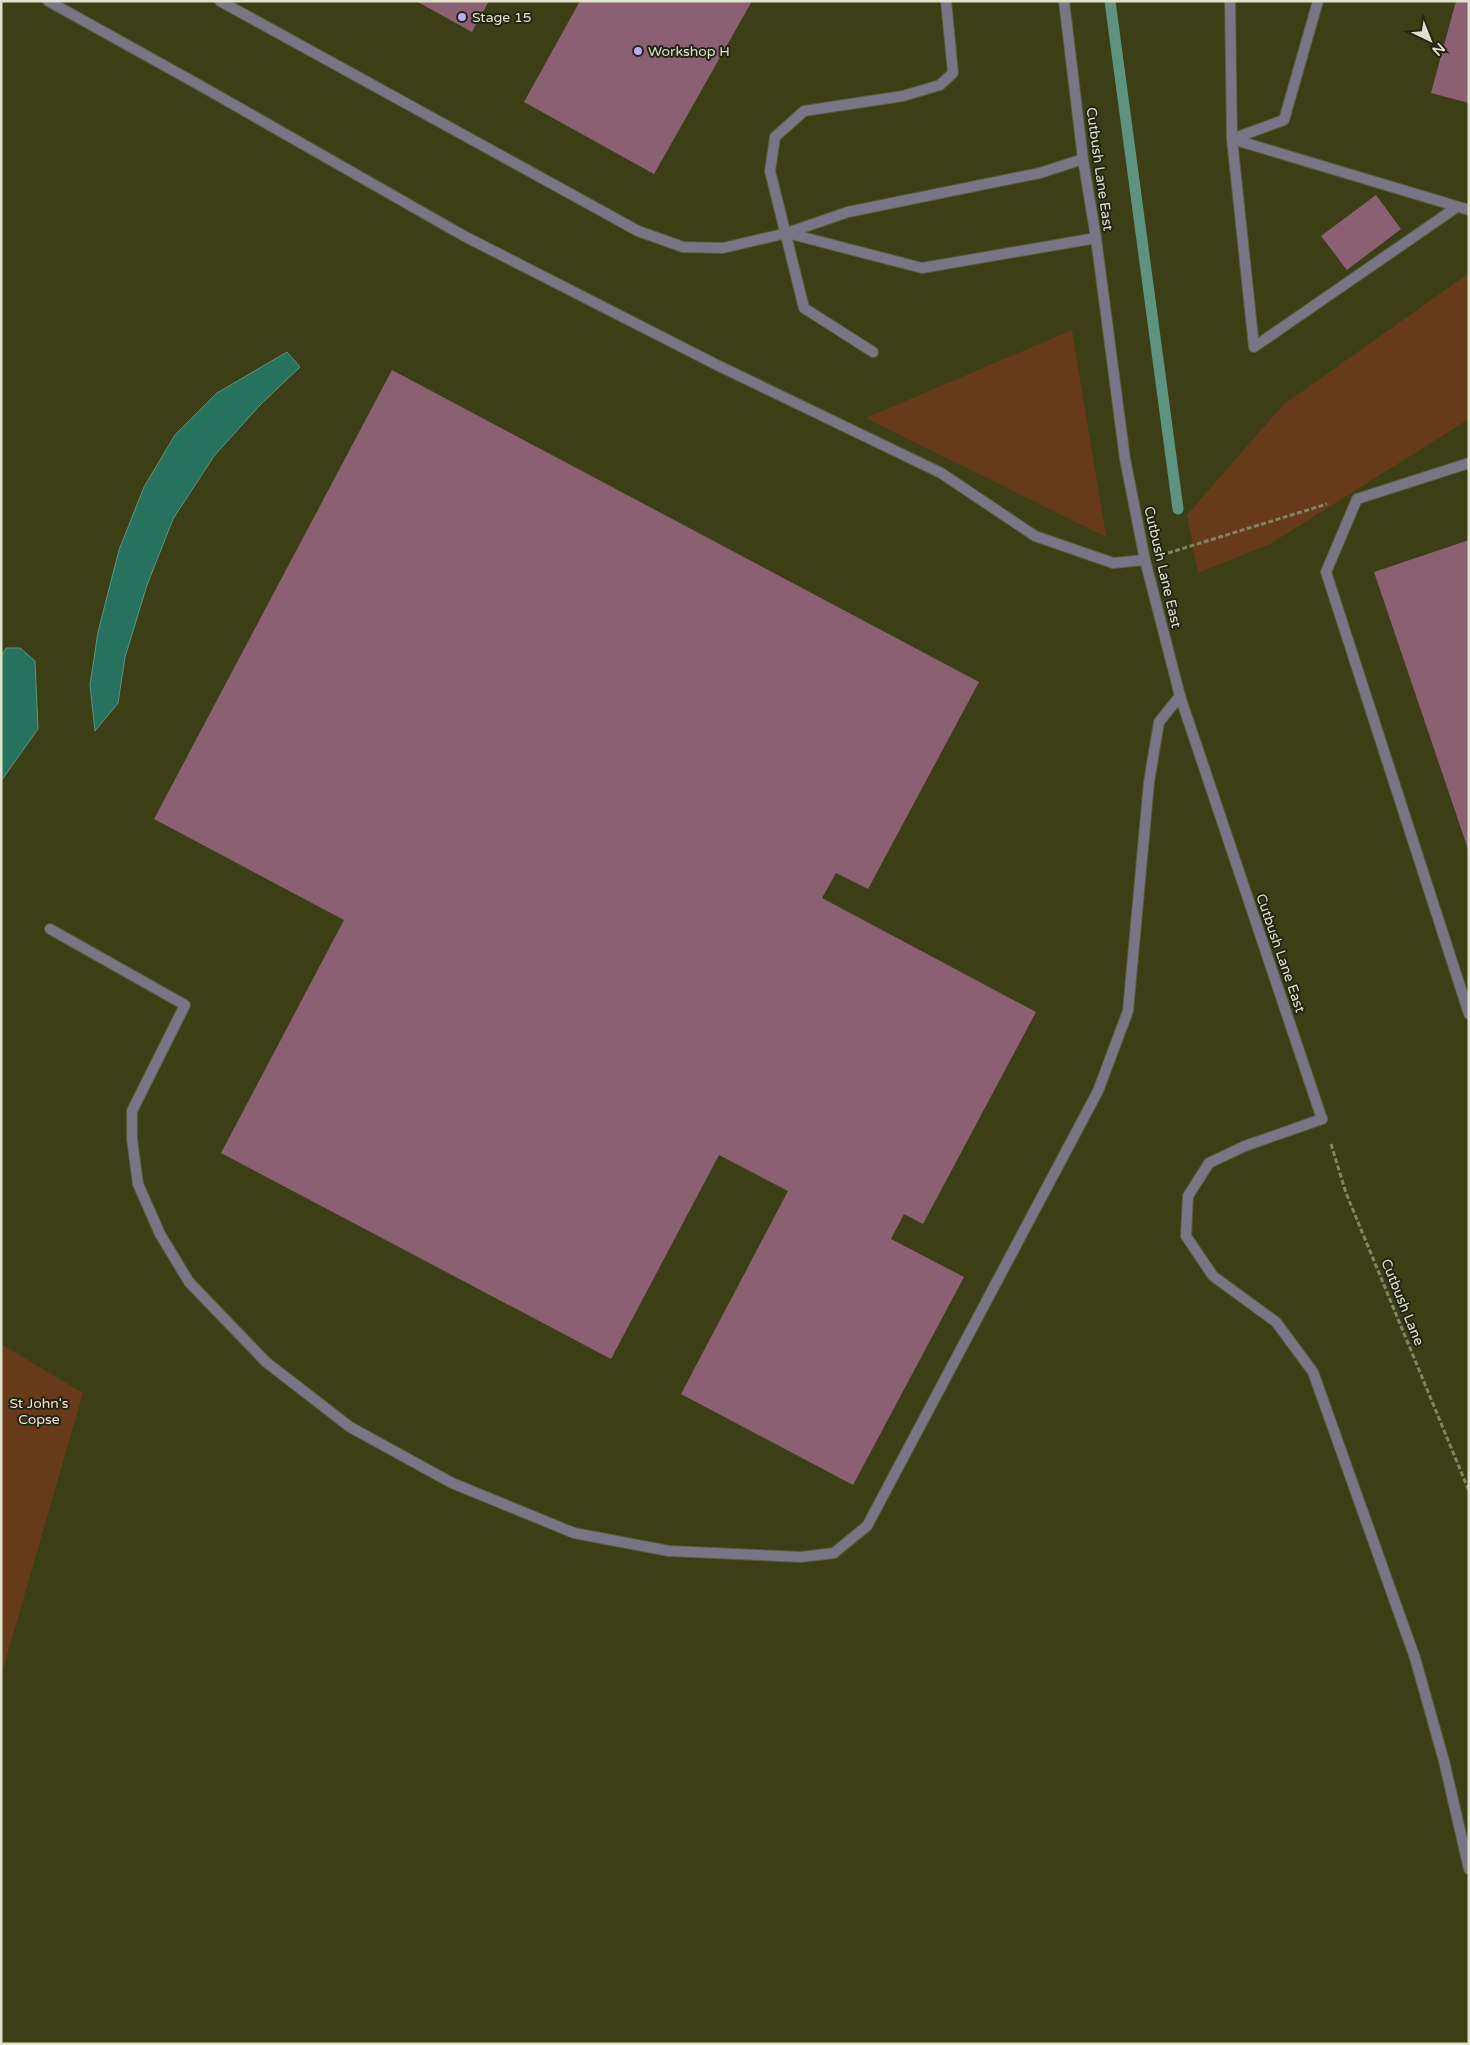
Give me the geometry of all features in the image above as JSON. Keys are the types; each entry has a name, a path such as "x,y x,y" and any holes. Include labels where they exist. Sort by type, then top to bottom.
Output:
{"street":[{"path":"48,1 464,236 717,365 941,473 1035,536 1113,563 1145,560"},
{"path":"220,1 638,231 683,247 723,248 787,233 848,212 1040,173 1083,160"},
{"path":"874,352 804,308 787,233 770,171 775,137 804,111 903,96 940,85 953,73 946,1"},
{"name":"Cutbush Lane East","path":"1064,1 1083,160 1096,238 1125,459 1145,560 1180,696 1322,1119"},
{"path":"1230,1 1232,139 1254,347 1457,207"},
{"path":"1232,139 1284,120 1318,1"},
{"path":"1232,139 1469,210"},
{"path":"787,233 922,268 1096,238"},
{"path":"1469,463 1357,499 1326,572 1469,1014"},
{"path":"50,929 185,1004 132,1111 132,1139 138,1184 160,1234 189,1282 266,1362 359,1431 452,1482 574,1533 669,1551 800,1557 834,1552 867,1526 1098,1091 1128,1011 1149,782 1159,722 1180,696"},
{"path":"1322,1119 1245,1146 1209,1163 1188,1196 1186,1236 1213,1276 1276,1322 1313,1372 1415,1658 1444,1761 1469,1869"}],"path":[{"path":"1145,560 1329,503"},
{"name":"Cutbush Lane","path":"1322,1119 1346,1193 1469,1492"}],"green space":[{"path":"1469,273 1469,419 1270,544 1198,573 1187,515 1283,405"},
{"path":"1072,330 1106,537 866,418"},
{"name":"St John's Copse","path":"1,1344 83,1393 1,1676"}],"water":[{"path":"287,352 300,367 260,405 214,456 173,519 147,585 125,657 118,703 95,731 90,685 98,632 119,550 144,487 175,435 217,393"},
{"path":"6,648 20,648 35,661 38,729 1,781 1,656"}],"building":[{"name":"Stage 15","path":"416,1 489,1 472,32"},
{"name":"Workshop H","path":"580,1 752,1 654,174 524,102"},
{"path":"1456,1 1469,1 1469,103 1431,93"},
{"path":"1376,195 1401,229 1347,270 1321,236"},
{"path":"392,370 979,682 868,889 836,873 822,898 1036,1012 923,1224 904,1214 891,1239 964,1277 853,1485 681,1394 788,1191 719,1155 611,1359 221,1153 344,920 154,819"},
{"path":"1469,540 1469,849 1468,849 1374,572"}],"waterway":[{"path":"1110,1 1178,509"}],"place":[{"name":"Stage 15","path":"462,17"},
{"name":"Workshop H","path":"638,51"}]}
